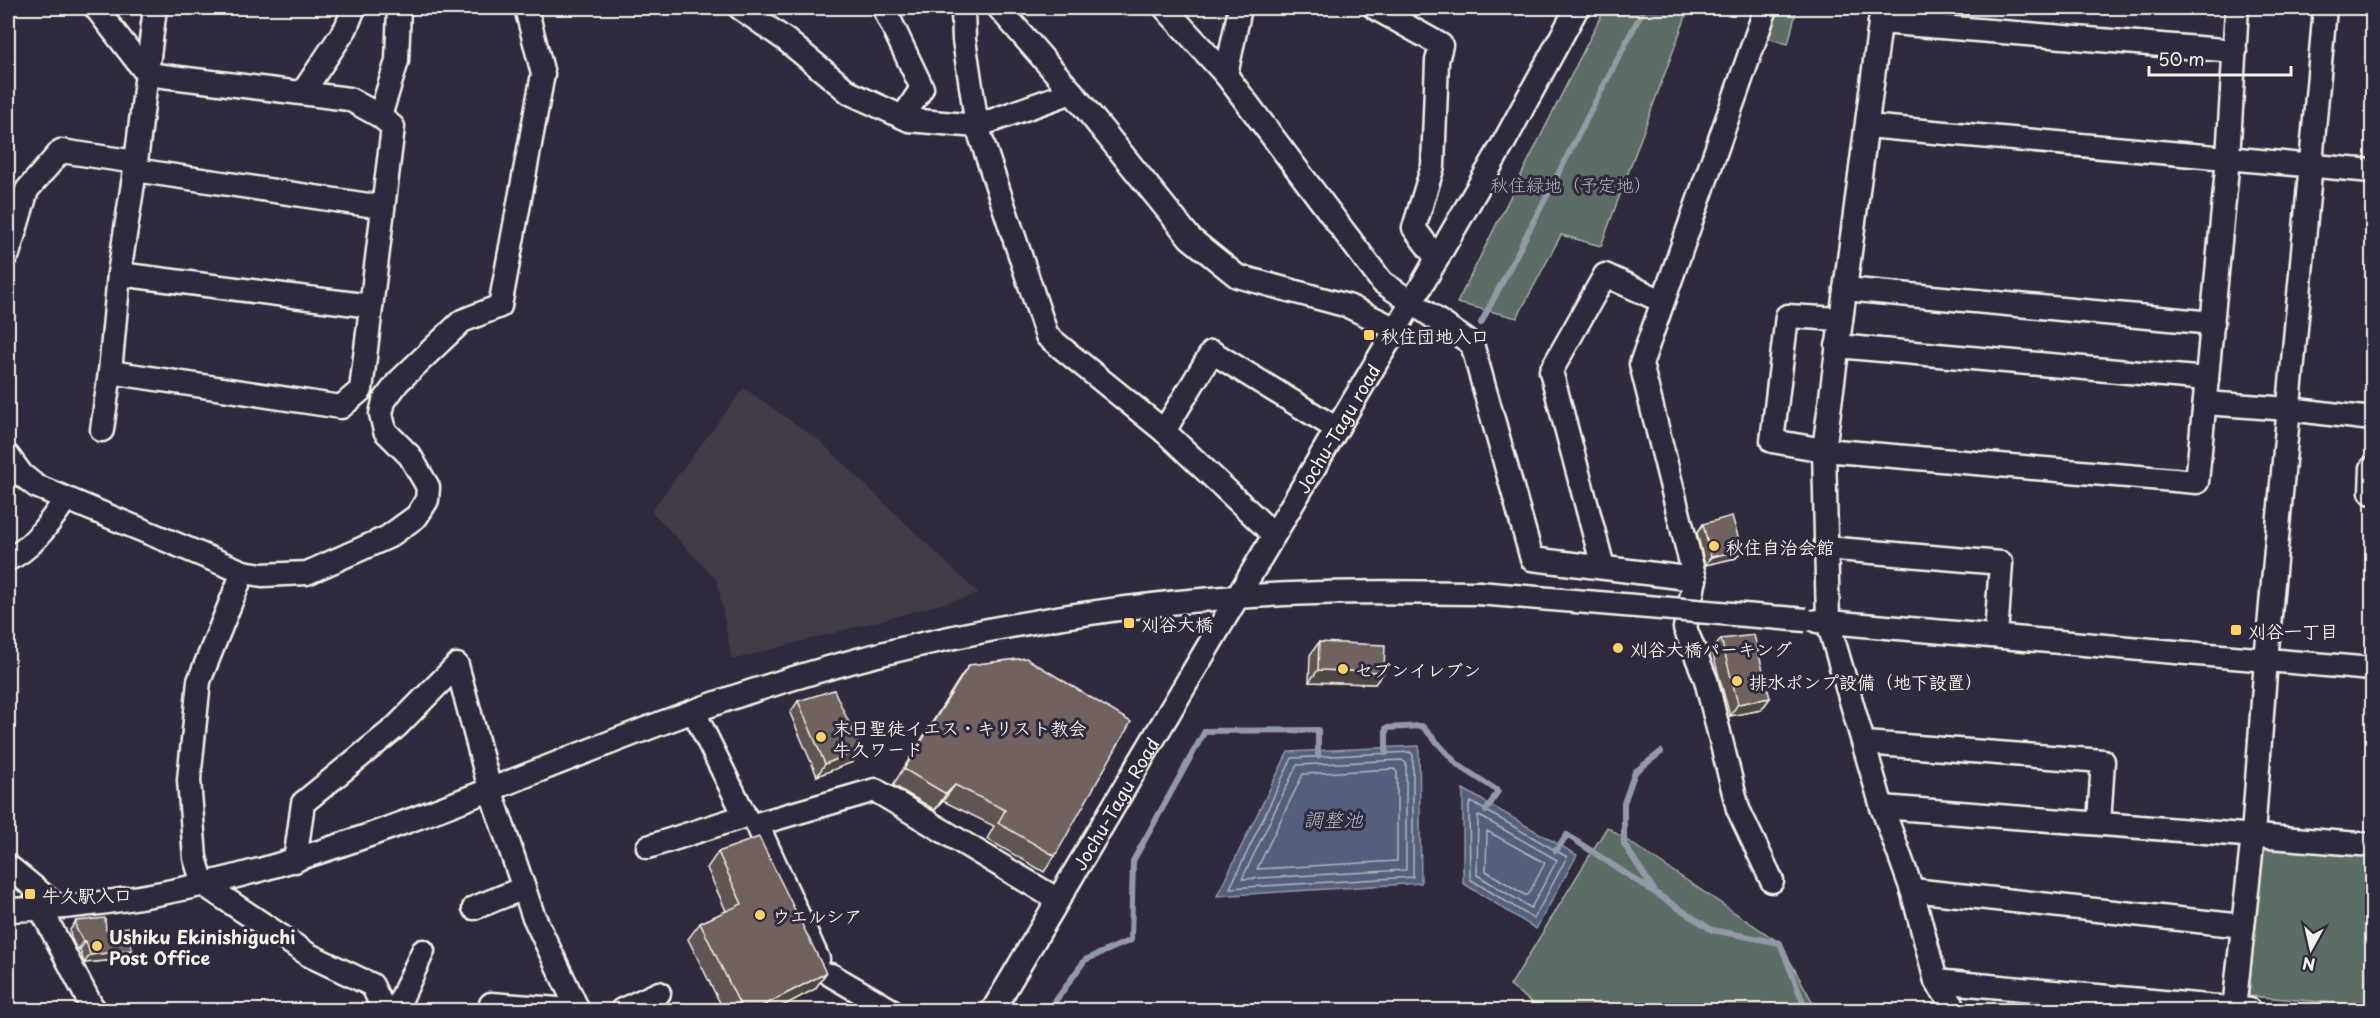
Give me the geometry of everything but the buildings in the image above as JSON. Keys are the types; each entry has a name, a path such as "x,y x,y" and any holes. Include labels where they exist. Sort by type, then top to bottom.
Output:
{"street":[{"path":"96,8 147,74 349,99 380,116 393,127 361,390 342,407 111,372"},
{"path":"102,430 111,372 118,274 135,166 155,8"},
{"path":"303,92 346,28 354,8"},
{"path":"380,116 397,61 399,8"},
{"path":"8,456 22,475 36,486 243,572 262,575 307,573 388,537 417,516 427,500 428,487 410,456 385,431 381,414 384,401 398,382 462,321 500,306 543,74 526,8"},
{"path":"884,8 922,88 903,117"},
{"path":"963,8 964,40 977,126 1047,336 1164,431 1274,535"},
{"path":"999,8 1072,92 1190,238 1237,276 1348,306 1396,329"},
{"path":"1165,8 1226,75 1382,282 1472,344 1532,559 1695,579"},
{"path":"1226,75 1240,8"},
{"path":"1375,8 1441,45 1437,61 1433,166 1413,228 1437,259"},
{"name":"Jochu-Tagu road","path":"1236,597 1437,259 1577,8"},
{"path":"1766,8 1641,364 1695,579 1685,628 1706,680 1737,809 1772,881"},
{"path":"1841,319 1787,316 1772,441 1824,450 2197,482 2228,158 2237,8"},
{"path":"1936,981 2242,1010 2243,926 2253,835 2266,660 2325,8"},
{"path":"753,11 850,93 903,117 977,126 1072,92"},
{"path":"1956,1011 1936,981 1912,890 1882,807 1864,743 1817,621 1826,548 1824,450 1881,15 2235,51"},
{"path":"1867,126 2373,171"},
{"path":"8,254 27,190 61,151 135,166 382,207"},
{"path":"118,274 371,306"},
{"path":"1603,567 1551,371 1605,275 1662,302"},
{"path":"1845,289 2213,323"},
{"path":"1838,346 2207,379"},
{"path":"1164,431 1212,352 1337,429"},
{"path":"2205,403 2289,409 2373,419"},
{"path":"2373,468 2371,492 2373,493"},
{"path":"8,559 16,556 33,540 66,500"},
{"path":"1826,548 2001,564 1996,636"},
{"path":"243,572 200,681 189,780 195,858 203,884 309,955 372,985 384,1011"},
{"path":"8,910 49,908 123,899 203,884 295,861 382,832 694,712 807,675 955,637 1111,609 1236,597 1315,593 1478,593 2373,669"},
{"name":"Jochu-Tagu Road","path":"993,1011 1236,597"},
{"path":"295,861 303,803 396,727 457,665 490,789 533,915 578,1011"},
{"path":"648,847 745,816 694,712"},
{"path":"1864,743 2103,761 2099,823"},
{"path":"891,1011 827,971 757,824 875,790 1058,900"},
{"path":"1882,807 2373,845"},
{"path":"8,866 49,908 95,1011"},
{"path":"474,908 524,888"},
{"path":"1912,890 2243,926"},
{"path":"396,1011 423,951"},
{"path":"622,1011 659,993"},
{"path":"491,1004 572,1011"}],"shaded area":[{"path":"744,388 821,442 979,594 732,660 717,580 651,511"}],"green space":[{"name":"秋住緑地（予定地）","path":"1605,8 1689,8 1601,246 1561,235 1517,318 1457,303"},
{"path":"1766,8 1797,8 1788,44 1755,35"},
{"path":"1607,827 1780,943 1817,1010 1542,1010 1510,986"},
{"path":"2261,845 2372,854 2372,1006 2249,996"}],"water":[{"name":"調整池","path":"1419,746 1421,883 1217,896 1288,752"},
{"path":"1463,789 1577,855 1536,929 1463,883"}],"waterway":[{"path":"1481,323 1644,8"},
{"path":"1386,753 1386,728 1422,726 1458,765 1498,791 1486,811"},
{"path":"1049,1010 1085,960 1131,940 1133,861 1205,731 1318,730 1318,756"},
{"path":"1654,890 1624,844 1624,803 1635,772 1661,752"},
{"path":"1556,851 1567,835 1712,930 1780,943 1806,1010"}],"place":[{"name":"秋住団地入口","path":"1369,335"},
{"name":"秋住自治会館","path":"1714,546"},
{"name":"刈谷大橋","path":"1129,623"},
{"name":"刈谷一丁目","path":"2236,630"},
{"name":"刈谷大橋パーキング","path":"1618,648"},
{"name":"セブンイレブン","path":"1343,669"},
{"name":"排水ポンプ設備（地下設置）","path":"1737,681"},
{"name":"末日聖徒イエス・キリスト教会 牛久ワード","path":"821,737"},
{"name":"牛久駅入口","path":"30,894"},
{"name":"ウエルシア","path":"760,915"},
{"name":"Ushiku Ekinishiguchi Post Office","path":"97,946"}]}
